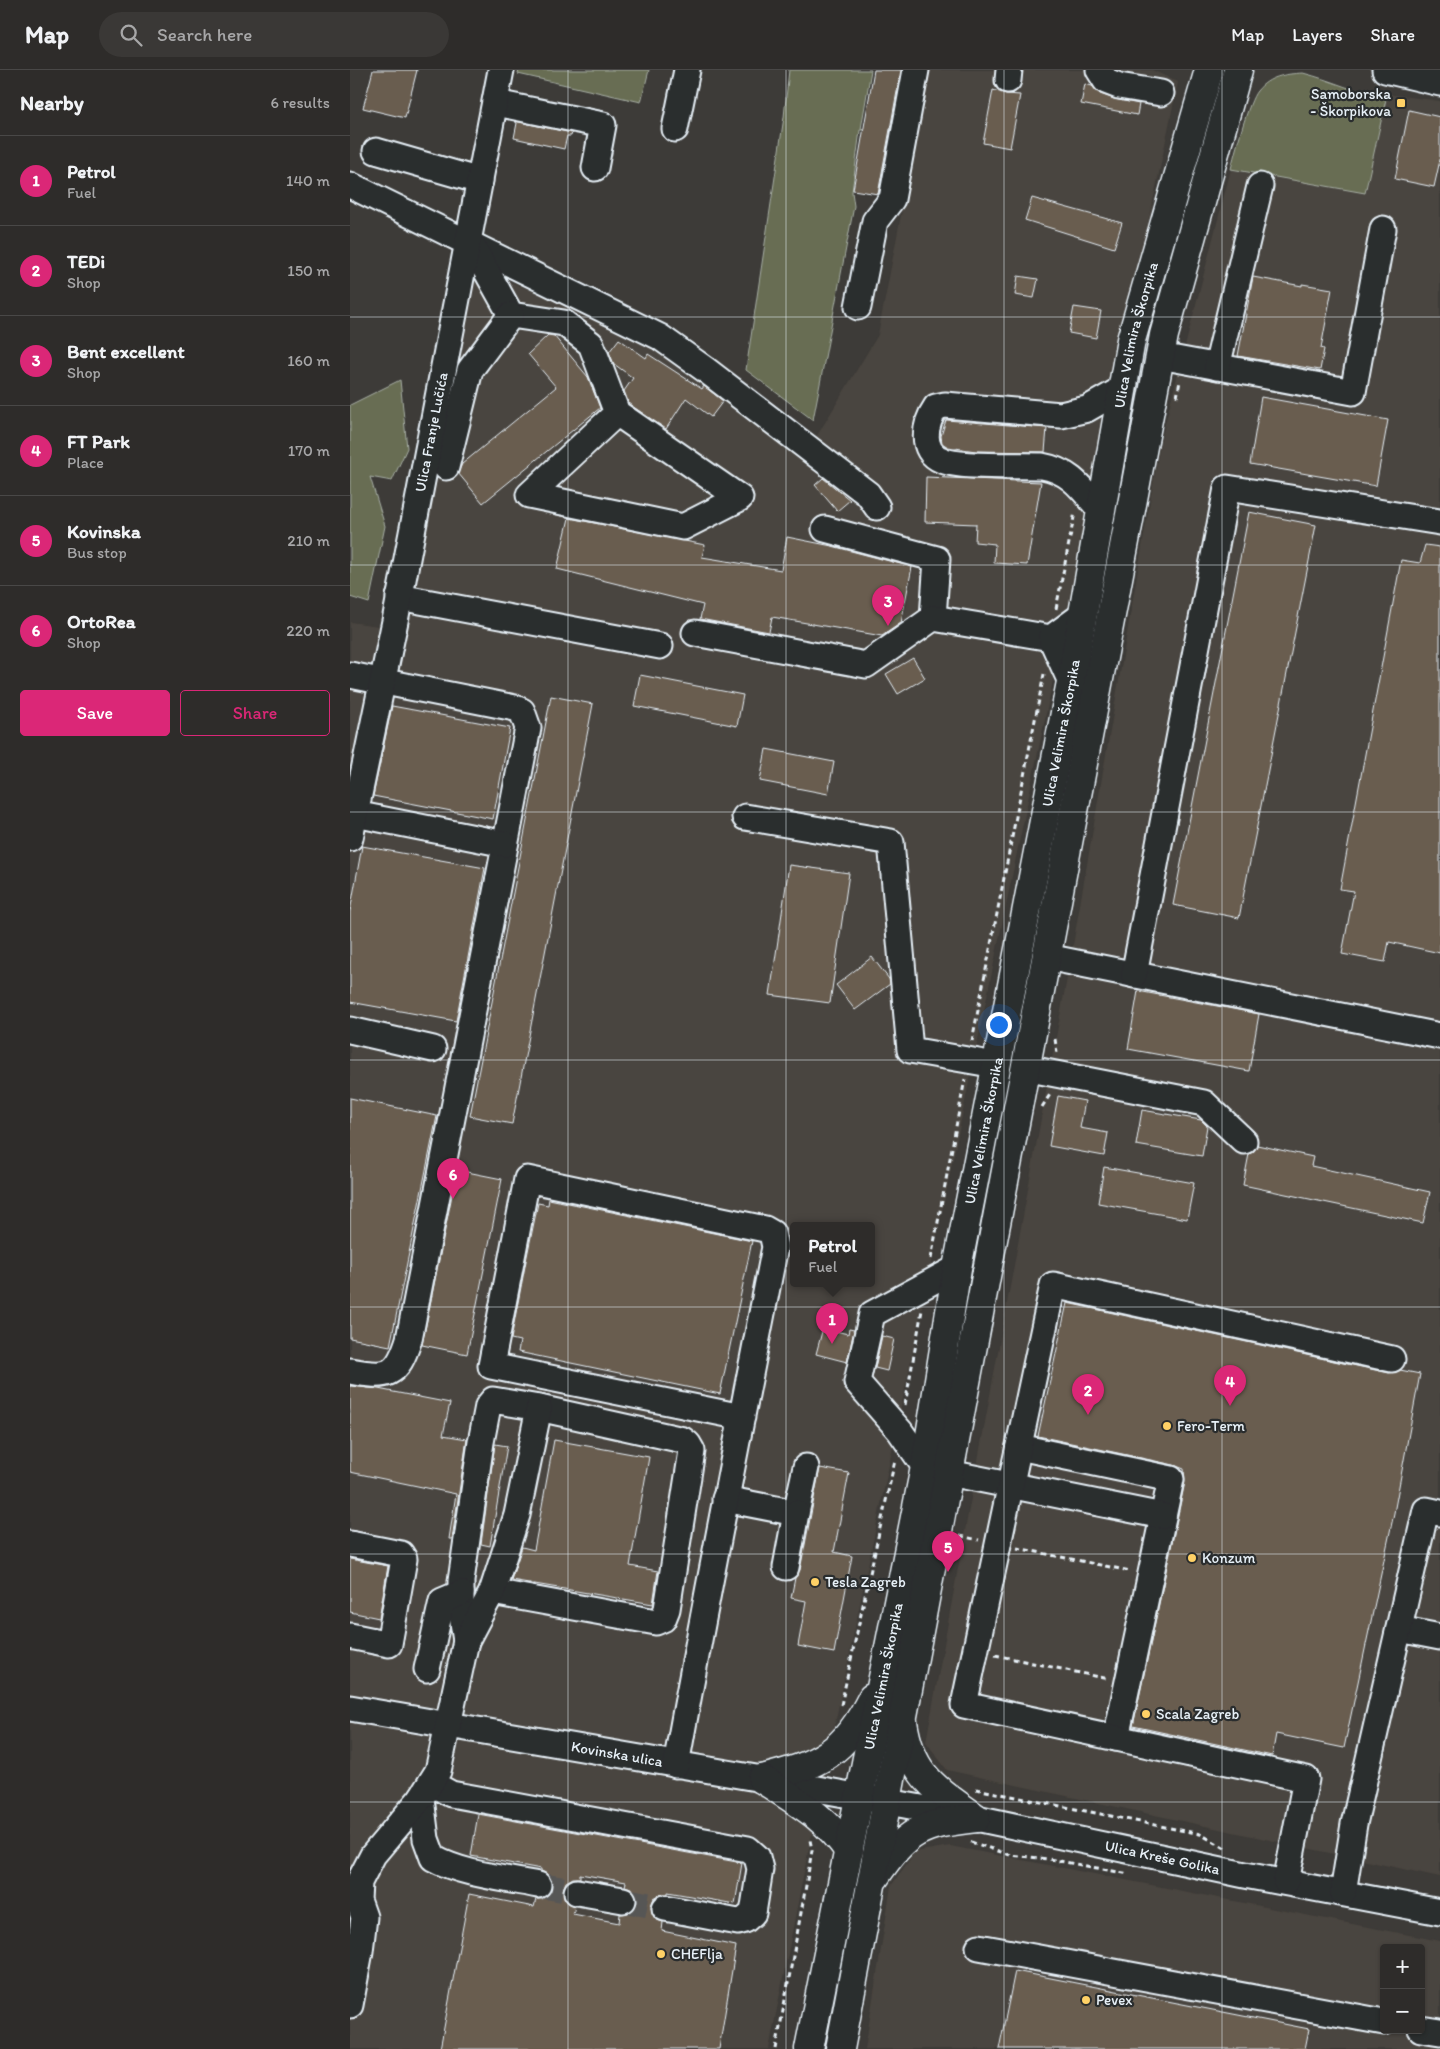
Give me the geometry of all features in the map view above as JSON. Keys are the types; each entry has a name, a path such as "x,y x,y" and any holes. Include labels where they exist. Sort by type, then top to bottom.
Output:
{"main road":[{"path":"1191,70 1200,101"},
{"name":"Ulica Velimira Škorpika","path":"840,2049 870,1884 873,1799 885,1673 940,1476 957,1268 1071,682 1130,340 1209,70"},
{"name":"Ulica Velimira Škorpika","path":"809,2049 849,1851 873,1799 902,1713 940,1476 1026,1068 1164,335 1238,70"},
{"path":"762,1779 795,1771 818,1762 832,1752 852,1732 862,1718 885,1673"},
{"path":"902,1713 908,1748 920,1771 931,1783 976,1818"},
{"path":"762,1779 821,1818 837,1834 849,1851"},
{"path":"870,1884 897,1846 913,1834 936,1824 976,1818"}],"street":[{"name":"Ulica Franje Lučića","path":"350,838 469,244 501,70"},
{"path":"675,129 687,70"},
{"path":"858,307 874,222 892,198 916,70"},
{"path":"1099,70 1106,81 1119,86 1161,93"},
{"path":"1385,70 1440,83"},
{"path":"496,102 603,125 596,168"},
{"path":"376,151 480,181"},
{"path":"350,185 660,337 868,494 877,507"},
{"path":"1217,367 1260,186"},
{"path":"1160,356 1353,392 1383,229"},
{"path":"469,244 512,314 564,323 591,344 617,413 740,498 683,527 529,495 617,413"},
{"path":"446,466 470,370 512,314"},
{"path":"444,366 470,370"},
{"path":"1101,511 1081,487 1065,473 1054,468 1042,466 956,464 942,461 934,455 928,446 926,438 928,426 931,415 936,407 945,405 1061,415 1087,409 1122,389"},
{"path":"1134,975 1227,488 1440,522"},
{"path":"825,529 937,559 933,618"},
{"path":"397,609 660,646"},
{"path":"695,634 866,665 933,618 1051,638 1081,616"},
{"path":"1051,638 1071,682"},
{"path":"350,675 515,708 522,711 528,728 409,1339 402,1360 393,1371 379,1374 350,1371"},
{"path":"355,814 505,844"},
{"path":"745,817 891,842 910,1050 996,1065"},
{"path":"1047,957 1440,1036"},
{"path":"350,1030 433,1049"},
{"path":"1026,1068 1204,1103 1244,1142"},
{"path":"676,1765 725,1499 742,1416 775,1247 772,1233 765,1229 527,1180 491,1366 742,1416"},
{"path":"957,1268 872,1314 857,1382 940,1476 1161,1523"},
{"path":"1286,1882 1306,1779 964,1704 1053,1286 1392,1358"},
{"path":"466,1641 461,1608 461,1593 466,1542 480,1442 488,1406 493,1400 539,1408 683,1440 688,1444 692,1451 667,1608 663,1618 656,1622 492,1592"},
{"path":"350,2005 364,1918 358,1900 359,1882 373,1855 426,1790 438,1771 466,1641 492,1592 517,1515 539,1408"},
{"path":"1019,1446 1171,1479 1116,1738"},
{"path":"786,1567 806,1467"},
{"path":"725,1499 796,1513"},
{"path":"1343,1893 1354,1824 1426,1510 1440,1513"},
{"path":"350,1544 401,1554 404,1559 389,1644 350,1636"},
{"path":"427,1669 442,1601 461,1593"},
{"path":"1399,1629 1440,1637"},
{"name":"Kovinska ulica","path":"350,1708 873,1799"},
{"path":"426,1790 426,1838 433,1858 445,1865 461,1870 538,1885"},
{"path":"426,1790 748,1849 757,1857 760,1868 753,1913 745,1920 738,1922 666,1908"},
{"name":"Ulica Kreše Golika","path":"873,1799 1440,1912"},
{"path":"577,1892 623,1900"},
{"path":"979,1947 1380,2021"},
{"path":"1425,2030 1440,2032"}],"path":[{"path":"972,1040 1045,668"},
{"path":"930,1262 965,1078"},
{"path":"904,1412 922,1307"},
{"path":"840,1710 897,1451"},
{"path":"960,1536 1150,1576"},
{"path":"992,1655 1127,1682"},
{"path":"967,1788 1200,1834 1233,1852"},
{"path":"776,2049 812,1850 810,1838"}],"shaded area":[{"path":"929,70 1152,70 1178,82 804,1872 769,2049 350,2049 350,622 399,629 474,267 660,343 806,454 878,335"},
{"path":"1387,94 1440,101 1440,1877 947,1770 926,1742 1072,951 1160,443 1231,169 1365,193"},
{"path":"950,1846 1440,1941 1440,2049 865,2049 891,1886 915,1852"}],"green space":[{"path":"519,70 649,70 641,102 518,74"},
{"path":"789,70 871,70 861,129 865,130 860,130 852,192 854,206 813,420 746,370 784,117"},
{"path":"1303,73 1386,99 1365,193 1231,169 1246,116 1257,91 1272,79"},
{"path":"400,380 407,448 392,481 370,477 385,526 369,603 350,597 350,405"}],"building":[{"path":"373,70 417,70 405,118 363,108"},
{"path":"874,70 901,70 878,194 853,190"},
{"path":"1085,84 1092,86 1100,94 1139,104 1137,115 1081,104"},
{"path":"993,90 1006,94 1020,95 1010,148 983,143"},
{"path":"1409,110 1440,117 1440,160 1434,187 1395,179"},
{"path":"514,121 572,133 571,136 567,136 564,149 514,138 517,123"},
{"path":"1032,198 1122,223 1114,248 1025,220"},
{"path":"1018,276 1038,279 1034,298 1015,295"},
{"path":"1253,277 1302,286 1302,284 1332,289 1321,348 1324,349 1320,370 1238,356"},
{"path":"1074,307 1101,311 1096,338 1069,333"},
{"path":"548,335 554,336 588,377 600,408 483,503 458,473 462,464 556,387 528,354"},
{"path":"619,339 646,358 648,354 702,389 704,386 723,401 711,417 686,398 666,429 629,404 624,391 633,378 614,364 609,352"},
{"path":"1261,397 1388,420 1376,486 1250,464"},
{"path":"946,420 1047,428 1045,452 976,451 948,447 942,443 941,436"},
{"path":"926,477 1041,482 1027,565 994,563 995,544 975,542 976,524 925,522"},
{"path":"823,478 850,500 837,511 815,485"},
{"path":"1249,512 1316,525 1239,918 1173,905"},
{"path":"569,518 705,545 702,557 781,570 787,537 832,546 912,567 901,623 882,636 772,617 769,632 700,619 703,605 557,569"},
{"path":"1425,545 1440,547 1440,953 1389,942 1385,962 1342,954 1354,891 1340,889 1401,560 1420,563"},
{"path":"913,658 925,678 898,694 886,674"},
{"path":"640,675 743,695 737,726 634,706"},
{"path":"551,696 593,704 512,1124 470,1116"},
{"path":"392,706 510,728 493,819 373,796"},
{"path":"766,749 834,762 828,794 760,781"},
{"path":"362,846 485,868 456,1021 350,1002 350,912"},
{"path":"789,865 849,873 830,1003 770,995"},
{"path":"872,957 889,979 890,984 855,1010 836,985"},
{"path":"1138,991 1259,1014 1249,1071 1128,1049"},
{"path":"1058,1096 1085,1101 1080,1128 1108,1133 1104,1156 1049,1146"},
{"path":"350,1098 437,1116 390,1346 350,1338"},
{"path":"1142,1110 1201,1120 1207,1126 1202,1156 1136,1145"},
{"path":"1257,1145 1313,1157 1311,1166 1430,1192 1423,1223 1243,1185 1249,1154 1254,1151"},
{"path":"1104,1167 1194,1183 1187,1219 1098,1203"},
{"path":"457,1170 502,1179 467,1354 422,1345"},
{"path":"549,1199 752,1241 720,1394 518,1352 520,1341 511,1339 526,1261 538,1203 548,1205"},
{"path":"1067,1303 1389,1373 1400,1370 1420,1374 1394,1513 1344,1748 1276,1734 1272,1756 1133,1726 1185,1482 1184,1469 1174,1465 1038,1436"},
{"path":"823,1328 848,1334 849,1329 854,1330 847,1362 816,1354"},
{"path":"882,1336 894,1339 887,1371 875,1368"},
{"path":"350,1386 378,1389 450,1403 443,1435 467,1439 452,1539 449,1539 456,1494 350,1472"},
{"path":"554,1440 649,1457 630,1566 658,1571 653,1604 511,1580 522,1547 534,1550"},
{"path":"495,1444 507,1446 490,1546 481,1544"},
{"path":"820,1468 849,1473 834,1552 852,1556 834,1653 798,1646 806,1601 791,1598 795,1578 800,1570"},
{"path":"350,1559 388,1566 379,1618 350,1612"},
{"path":"478,1814 742,1863 735,1904 668,1892 668,1894 661,1894 654,1898 651,1906 655,1919 663,1922 662,1931 736,1946 719,2049 440,2049 469,1894 534,1907 536,1899 542,1899 549,1895 552,1887 551,1880 541,1869 471,1856","holes":["580,1874 626,1882 625,1886 633,1889 637,1896 637,1902 634,1909 628,1913 620,1914 619,1923 573,1914 575,1906 568,1903 564,1897 563,1889 566,1882 573,1878 580,1878"]},
{"name":"Pevex","path":"1015,1971 1309,2029 1305,2049 999,2049"}],"tunnel":[{"path":"538,1885 577,1892"},
{"path":"623,1900 665,1908"}],"place":[{"name":"Samoborska - Škorpikova","path":"1401,103"},
{"name":"Bent excellent","path":"888,626"},
{"name":"OrtoRea","path":"453,1199"},
{"name":"Petrol","path":"832,1344"},
{"name":"FT Park","path":"1230,1406"},
{"name":"TEDi","path":"1088,1415"},
{"name":"Fero-Term","path":"1167,1426"},
{"name":"Konzum","path":"1192,1558"},
{"name":"Kovinska","path":"948,1572"},
{"name":"Tesla Zagreb","path":"815,1582"},
{"name":"Scala Zagreb","path":"1146,1714"},
{"name":"CHEFlja","path":"661,1954"},
{"name":"Pevex","path":"1086,2000"}]}
